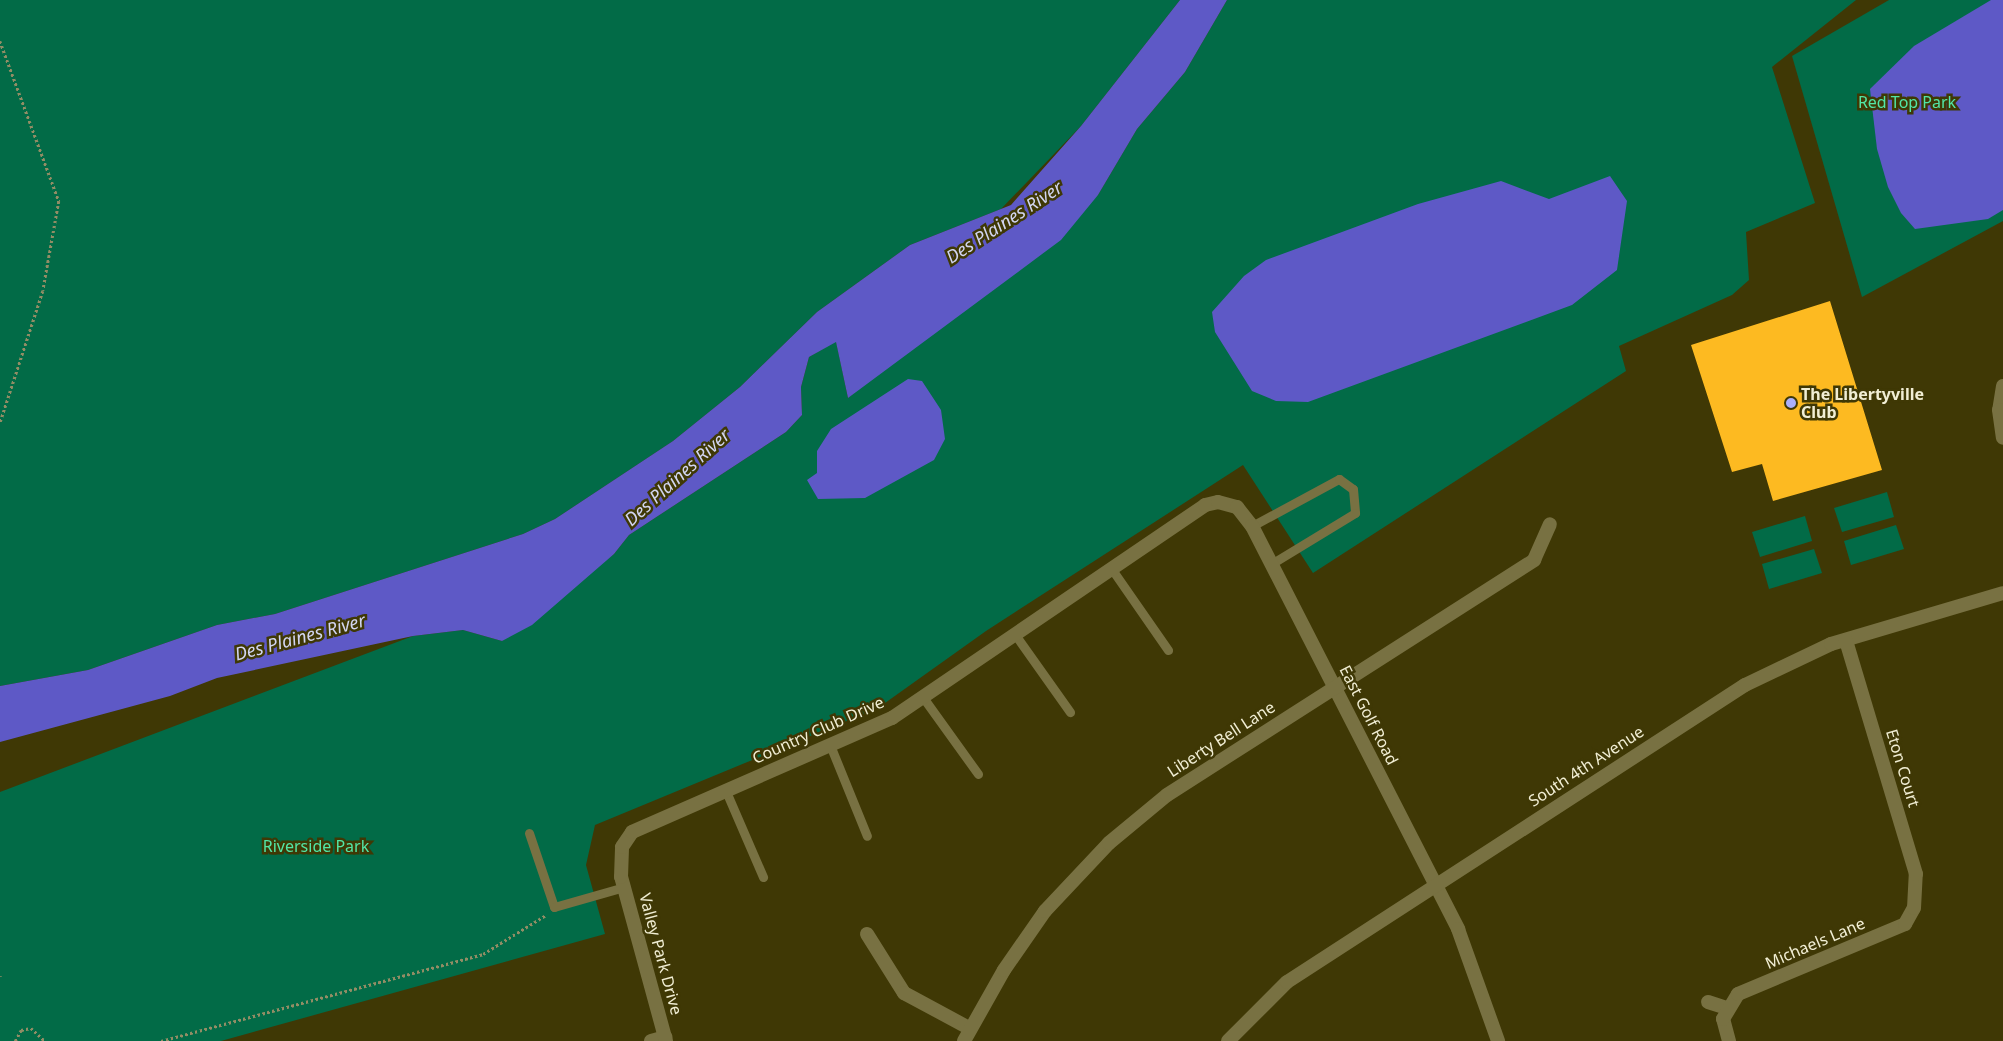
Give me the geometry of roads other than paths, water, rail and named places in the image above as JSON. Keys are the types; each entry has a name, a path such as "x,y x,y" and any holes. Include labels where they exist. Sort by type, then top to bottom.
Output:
{"street":[{"path":"2003,386 1999,410 2003,438"},
{"name":"East Golf Road","path":"1146,545 1205,505 1218,502 1237,507 1252,526 1458,929 1498,1041"},
{"name":"Liberty Bell Lane","path":"966,1035 1045,911 1109,843 1167,795 1534,560 1550,524"},
{"name":"Country Club Drive","path":"623,882 622,847 632,832 725,789 892,718 1014,633 1146,545"},
{"name":"South 4th Avenue","path":"1228,1041 1287,982 1744,685 1783,664 1846,640 2003,593"},
{"name":"Eton Court","path":"1846,640 1916,874 1914,908"},
{"name":"Valley Park Drive","path":"623,882 666,1039"},
{"name":"Michaels Lane","path":"1727,1008 1738,994 1905,924 1914,908"},
{"path":"867,934 904,993 966,1035"},
{"path":"1708,1002 1727,1008 1723,1019 1729,1041"},
{"path":"651,1041 666,1039"}],"lane":[{"path":"1252,526 1338,479 1353,489 1355,513 1271,564"},
{"path":"1111,568 1168,650"},
{"path":"1014,633 1070,712"},
{"path":"922,696 978,774"},
{"path":"830,745 868,836"},
{"path":"725,789 763,877"},
{"path":"529,833 554,907 623,882"}],"water":[{"name":"Des Plaines River","path":"1180,0 1227,0 1185,72 1137,129 1098,195 1061,240 848,398 836,342 809,357 801,387 802,415 786,432 629,535 614,554 532,625 502,641 463,630 413,636 217,678 170,696 0,742 0,686 88,670 217,625 275,614 523,534 555,519 673,441 740,387 817,312 910,245 1011,205 1081,126"},
{"path":"1991,0 2003,0 2003,210 1988,219 1915,229 1901,213 1888,187 1877,149 1870,89 1914,46"},
{"path":"1610,176 1627,201 1617,270 1572,305 1308,402 1276,401 1252,391 1215,332 1212,312 1244,276 1266,260 1418,204 1501,181 1549,199"},
{"path":"908,379 922,381 941,410 945,439 934,460 865,498 818,499 807,480 817,473 817,451 831,429"}],"place":[{"name":"The Libertyville Club","path":"1791,403"}],"park label":[{"name":"Red Top Park","path":"1907,102"},
{"name":"Riverside Park","path":"316,846"}]}
